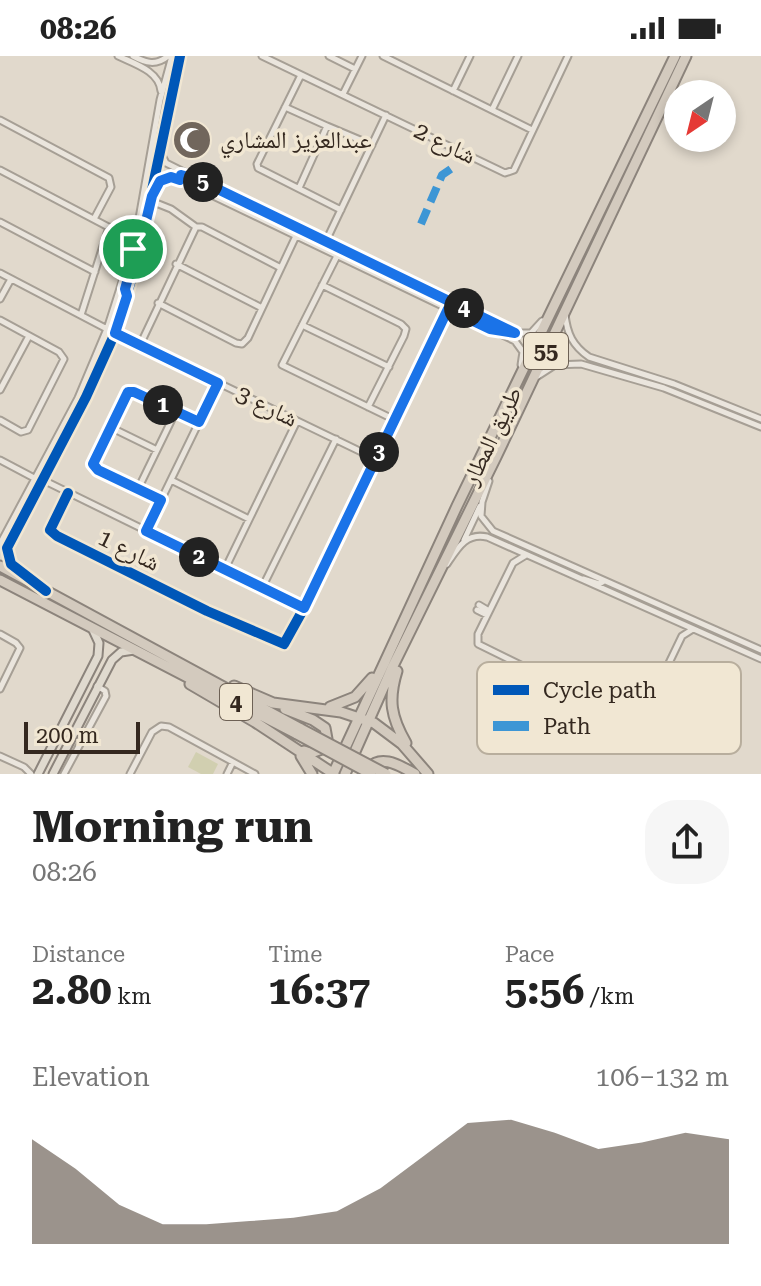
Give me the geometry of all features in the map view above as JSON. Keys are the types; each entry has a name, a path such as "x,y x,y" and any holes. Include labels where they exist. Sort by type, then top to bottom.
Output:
{"highway":[{"name":"طريق المطار","path":"345,774 387,655 672,56"},
{"name":"طريق المطار","path":"675,80 686,56"},
{"path":"676,80 684,66 695,56"},
{"name":"طريق المطار","path":"333,774 405,645 664,103"},
{"name":"4","path":"0,566 190,668 369,774"},
{"name":"4","path":"0,580 175,671 386,774"},
{"path":"405,645 390,694 390,707 396,725 417,761"},
{"path":"315,708 336,706 355,697 387,655"},
{"path":"190,668 313,720 325,728 327,739 322,749 311,753 294,748"},
{"path":"175,671 195,688 333,774"},
{"path":"273,703 364,719 391,734 428,774"},
{"path":"294,748 312,774"},
{"path":"369,774 372,764 382,761 415,774"}],"main road":[{"path":"38,774 95,662 100,646 92,628"},
{"path":"53,774 107,670 118,654 135,650"},
{"path":"95,662 104,662 107,670"},
{"path":"64,720 68,727 76,726"},
{"path":"57,733 64,731 70,738"}],"street":[{"path":"118,56 157,63 170,56"},
{"path":"133,56 159,81 160,100"},
{"path":"0,544 82,402 133,249 170,56"},
{"path":"46,591 14,567 7,554 8,546 115,333 152,199 159,150 180,56"},
{"name":"شارع 2","path":"262,56 505,173 514,170 568,56"},
{"path":"329,56 355,69"},
{"path":"343,94 362,56"},
{"path":"383,56 532,130"},
{"path":"453,91 470,56"},
{"path":"492,110 518,56"},
{"path":"301,75 257,164 260,170 341,210"},
{"path":"285,107 372,145"},
{"path":"326,241 386,115"},
{"path":"0,131 2,122 109,178 111,187 94,219"},
{"path":"299,188 327,126"},
{"path":"159,150 166,163 199,180 515,333"},
{"path":"0,170 135,241"},
{"path":"180,180 184,175 199,180"},
{"path":"152,199 165,177 180,180 515,341 522,347 524,356 515,388"},
{"path":"152,199 196,227 202,227 281,268"},
{"path":"0,222 95,272"},
{"path":"81,315 109,227"},
{"path":"140,345 196,227"},
{"path":"158,303 242,344 248,338 296,236"},
{"path":"133,249 130,268 134,271"},
{"path":"337,256 282,365 395,420"},
{"path":"347,261 352,259 363,265 367,261"},
{"path":"176,264 262,308"},
{"path":"0,273 107,329"},
{"path":"125,273 129,275 125,289 127,296"},
{"path":"0,299 11,279"},
{"path":"322,285 406,329 368,407"},
{"path":"490,329 526,335 534,331 558,297"},
{"name":"شارع 1","path":"68,493 50,530 90,554 278,644 286,642 448,309"},
{"path":"565,309 570,338 578,350 589,357 674,384 761,419"},
{"path":"0,320 63,355 62,364 28,430 21,432 0,420"},
{"path":"302,325 389,367"},
{"name":"شارع 3","path":"115,333 376,459"},
{"path":"0,390 29,336"},
{"path":"531,382 555,365 581,364 664,388 761,427"},
{"path":"619,375 622,368"},
{"path":"146,531 218,383"},
{"path":"161,500 98,470 93,464 125,394 131,391 199,422"},
{"path":"138,489 176,411"},
{"path":"225,569 297,421"},
{"path":"110,427 157,450"},
{"path":"262,588 336,439"},
{"path":"436,582 463,541 482,502 496,457"},
{"path":"0,469 2,461 304,608"},
{"path":"171,480 249,519"},
{"path":"482,502 481,516 486,526 761,651"},
{"path":"463,541 479,535 503,544 761,659"},
{"path":"503,544 505,540 524,545"},
{"path":"513,549 513,563 477,636 480,646 513,662"},
{"path":"513,563 526,555"},
{"path":"578,578 599,584 604,581"},
{"path":"478,608 488,613"},
{"path":"670,662 682,636 693,629"},
{"path":"0,634 20,648 0,689"},
{"path":"745,652 748,647 761,651"},
{"path":"64,774 106,696 105,691 97,686"},
{"path":"130,774 158,726 169,727 255,774"},
{"path":"0,756 24,767 31,774"},
{"path":"24,767 34,767 44,761"},
{"path":"227,774 233,762"}],"shaded area":[{"path":"196,752 218,764 213,774 201,774 188,767"}],"marked path":[{"path":"421,224 442,175 455,166"}],"cycle path":[{"path":"46,591 11,564 7,548 86,397 115,333 138,257 180,56"},
{"path":"68,493 50,530 57,536 207,611 284,644 448,309"}],"place":[{"name":"عبدالعزيز المشاري","path":"192,140"}],"route":[{"path":"184,175 515,333 490,329 448,309 304,608 146,531 161,500 98,470 93,464 128,392 199,422 218,383 115,333 127,296 125,289 129,275 125,273 133,249 131,271 134,271 138,257 152,196 160,181 165,177 180,180 184,175"}]}
